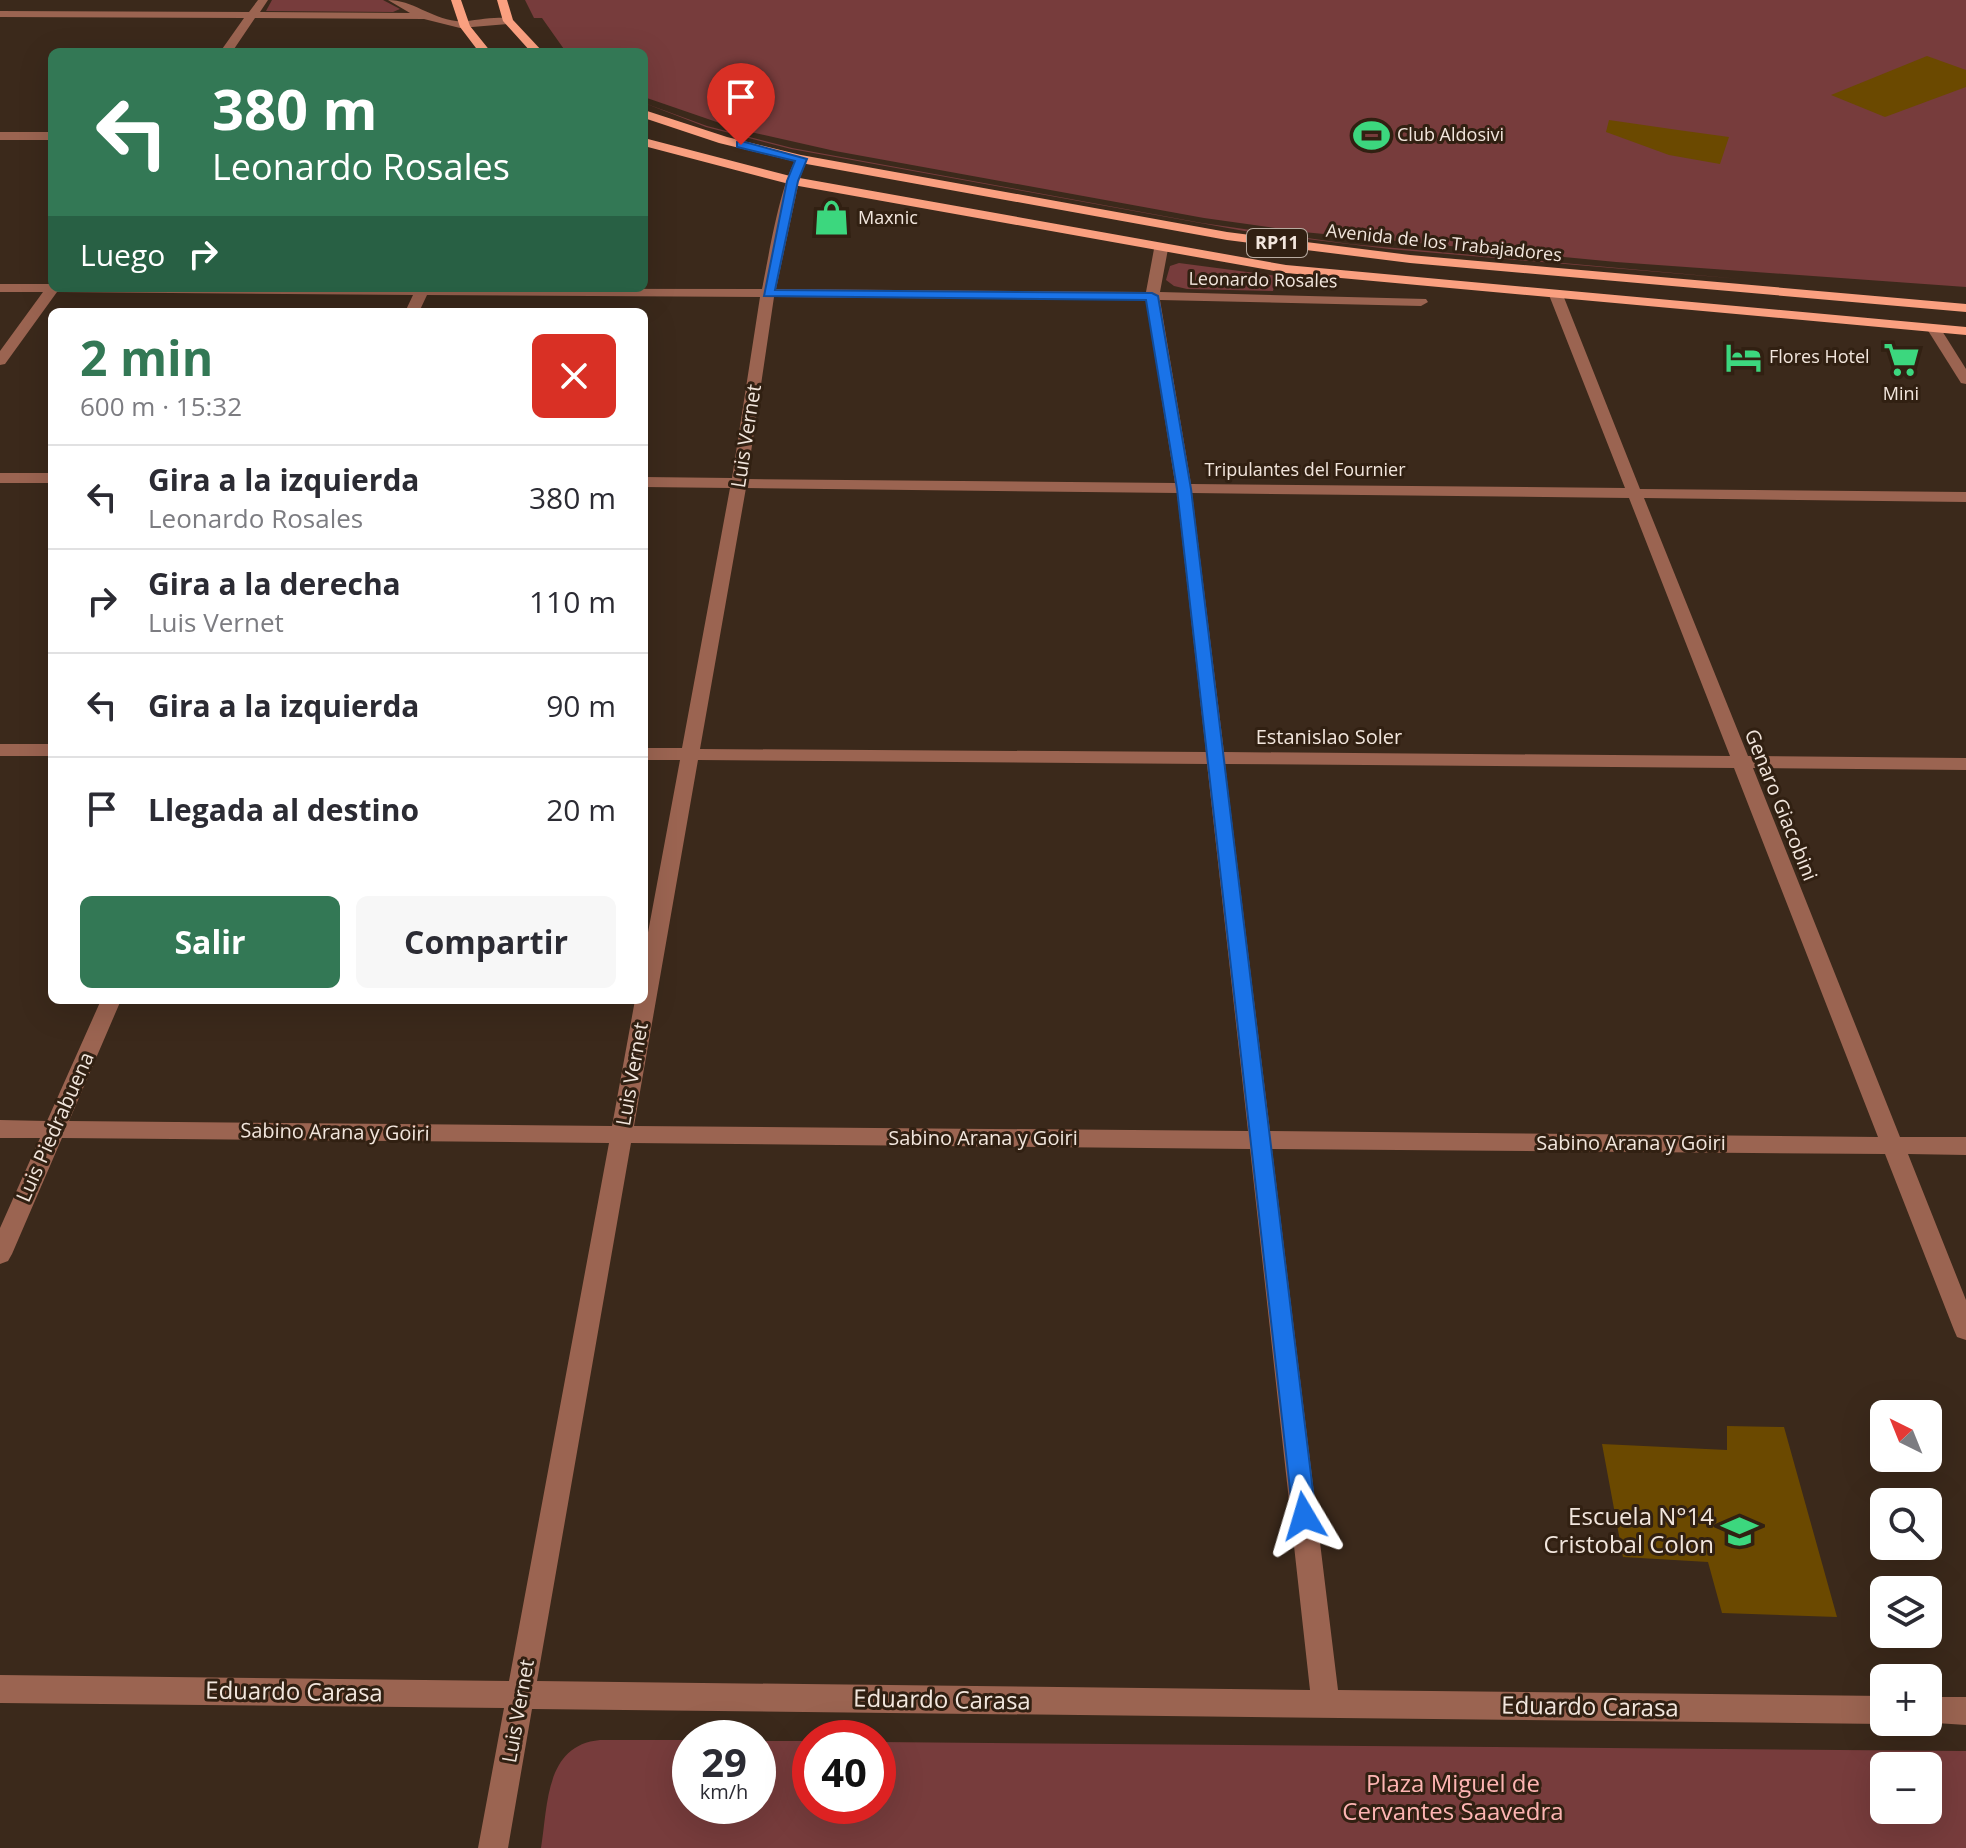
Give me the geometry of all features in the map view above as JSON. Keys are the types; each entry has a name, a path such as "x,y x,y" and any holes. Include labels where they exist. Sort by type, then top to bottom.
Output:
{"main road":[{"path":"456,0 465,27 482,48"},
{"path":"502,0 508,21 533,48"},
{"name":"Avenida de los Trabajadores","path":"648,115 723,140 801,159 1075,210 1346,253 1966,308"},
{"name":"Avenida de los Trabajadores","path":"648,143 793,181 1161,249 1333,274 1966,331"},
{"path":"1921,304 1966,302"}],"street":[{"path":"229,48 263,0"},
{"path":"393,0 424,16 465,27 508,21"},
{"path":"0,14 424,16"},
{"path":"0,136 48,136"},
{"name":"Luis Vernet","path":"648,989 739,483 768,293 793,181 801,159"},
{"path":"1161,249 1152,296 1184,489 1326,1704"},
{"name":"Leonardo Rosales","path":"0,288 48,288"},
{"path":"0,361 49,292"},
{"name":"Leonardo Rosales","path":"648,292 1152,296 1421,302"},
{"name":"Genaro Giacobini","path":"1556,295 1966,1330"},
{"path":"1934,329 1966,380"},
{"path":"0,478 48,478"},
{"name":"Tripulantes del Fournier","path":"648,482 1966,497"},
{"path":"0,750 48,750"},
{"name":"Estanislao Soler","path":"648,754 1966,764"},
{"name":"Luis Piedrabuena","path":"0,1254 109,1004"},
{"name":"Luis Vernet","path":"493,1848 645,1004"},
{"name":"Sabino Arana y Goiri","path":"0,1129 1966,1146"},
{"name":"Eduardo Carasa","path":"0,1689 1870,1710"},
{"path":"1942,1711 1966,1711"}],"green space":[{"path":"272,0 383,0 400,9 393,12 266,11"},
{"name":"Club Aldosivi","path":"525,0 1966,0 1966,287 1616,262 1303,232 1204,218 835,151 737,129 648,98 648,48 563,48 542,18 534,18"},
{"path":"648,104 707,126 792,148 1202,223 1350,244 1741,279 1389,249 1250,232 791,149 706,127"},
{"path":"1179,263 1332,283 1330,287 1275,282 1273,291 1187,289 1166,280 1170,266"},
{"name":"Plaza Miguel de Cervantes Saavedra","path":"600,1740 672,1740 672,1824 776,1824 776,1741 792,1741 792,1824 896,1824 896,1742 1966,1751 1966,1848 541,1848 552,1780 569,1753 582,1744"}],"building":[{"path":"1927,56 1966,70 1966,87 1885,117 1831,95"},
{"path":"1609,120 1729,137 1720,164 1669,155 1606,132"},
{"path":"1727,1426 1784,1427 1837,1617 1722,1613 1708,1562 1623,1557 1602,1444 1727,1450"}],"place":[{"name":"Club Aldosivi","path":"1371,135"},
{"name":"Maxnic","path":"832,218"},
{"name":"Flores Hotel","path":"1743,357"},
{"name":"Mini","path":"1901,360"},
{"name":"Escuela N°14 Cristobal Colon","path":"1740,1531"}],"route":[{"path":"741,145 801,159 793,181 768,293 1152,296 1184,489 1304,1516"}]}
